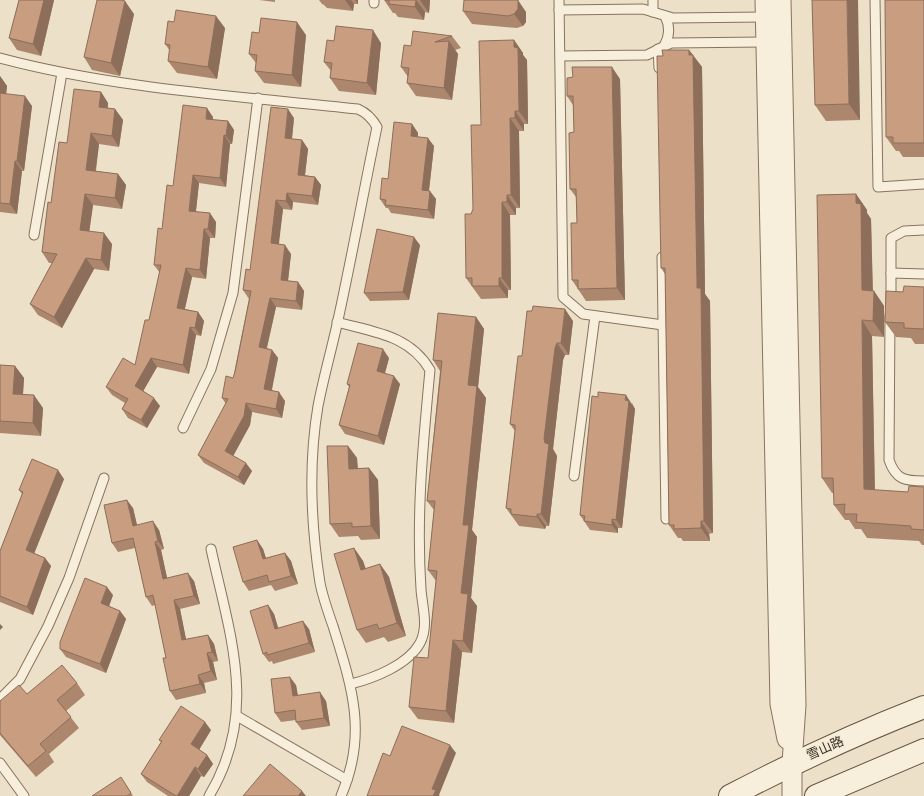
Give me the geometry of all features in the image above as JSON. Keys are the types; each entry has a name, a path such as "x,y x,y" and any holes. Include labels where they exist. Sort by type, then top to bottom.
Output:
{"main road":[{"name":"雪山路","path":"730,796 847,738 924,707"},
{"path":"816,796 924,750"}],"street":[{"path":"781,0 796,706 792,764 792,796"},
{"path":"765,8 780,704 792,764"}],"lane":[{"path":"559,0 563,297 583,314 662,325"},
{"path":"653,0 654,12"},
{"path":"875,0 878,186 924,184"},
{"path":"559,10 643,9 673,18 765,8"},
{"path":"659,81 661,48 667,41 669,29 665,16"},
{"path":"560,56 647,55 670,44 766,42"},
{"path":"0,58 62,73 118,83 358,109 369,115 377,127 318,407 313,447 312,518 321,589 351,684 355,704 355,746 347,780 341,796"},
{"path":"34,235 62,73"},
{"path":"183,428 211,368 233,293 258,98"},
{"path":"924,230 904,230 891,238 889,460 892,468 902,478 908,481 924,481"},
{"path":"661,246 666,519"},
{"path":"891,273 924,274"},
{"path":"574,476 595,316"},
{"path":"337,322 398,340 417,352 430,370 420,476 418,520 420,577 425,626 423,635 416,649 390,669 378,676 351,684"},
{"path":"0,699 20,679 48,626 69,578 104,478"},
{"path":"209,796 225,765 231,745 237,716 238,690 235,662 211,549"},
{"path":"237,716 347,780"},
{"path":"0,763 24,796"}],"building":[{"path":"19,0 44,0 33,44 9,38"},
{"path":"97,0 125,1 111,63 84,57"},
{"path":"389,0 416,0 415,7 389,4"},
{"path":"464,0 518,0 518,9 514,14 508,16 463,11"},
{"path":"812,0 847,0 849,104 815,105"},
{"path":"885,0 924,0 924,143 893,143 893,137 886,137"},
{"path":"176,10 216,16 208,67 168,61 170,45 165,44 168,21 174,22"},
{"path":"261,18 297,22 292,75 255,71 257,55 249,54 252,32 259,33"},
{"path":"336,26 373,30 367,83 330,78 332,63 324,62 327,40 334,41"},
{"path":"413,31 452,36 435,42 449,41 444,88 407,83 409,68 401,67 404,45 411,46"},
{"path":"514,40 514,47 518,48 519,111 515,111 515,118 510,118 511,195 507,195 507,202 502,202 502,278 499,278 499,286 472,286 472,278 466,278 465,214 471,214 473,209 471,125 481,125 479,41"},
{"path":"662,50 689,50 689,55 693,55 697,288 701,288 704,521 701,521 701,528 674,529 674,525 669,525 665,268 661,268 657,56 663,56"},
{"path":"572,67 612,67 617,288 578,289 578,280 572,280 571,223 577,223 576,189 570,189 569,133 574,132 573,96 567,96 567,78 573,77"},
{"path":"74,89 101,92 99,107 115,109 112,136 91,133 86,170 118,174 115,198 85,194 80,230 104,233 101,260 86,258 54,317 30,304 57,254 42,252 48,202 51,203 59,142 67,143"},
{"path":"0,93 25,96 10,204 0,203"},
{"path":"183,105 207,108 206,119 228,121 226,136 224,135 220,178 193,175 189,211 210,213 208,229 204,229 200,270 186,268 177,308 198,312 195,328 190,327 183,365 151,358 135,386 154,398 141,420 122,409 128,399 106,387 123,358 135,365 145,320 149,320 161,265 154,265 158,228 162,229 167,185 173,186"},
{"path":"271,107 288,109 285,138 302,140 298,175 315,177 312,196 287,193 286,201 276,200 271,243 285,245 281,280 298,282 296,301 270,298 259,347 272,350 264,389 279,392 276,409 246,403 244,416 225,451 246,463 238,477 198,455 228,399 222,398 226,376 233,378 235,372 251,291 243,290 246,269 250,270"},
{"path":"394,122 412,124 411,136 428,138 422,190 430,191 428,210 385,205 386,200 380,199 382,178 388,179"},
{"path":"856,194 856,203 861,204 862,290 874,291 873,321 862,320 864,489 908,492 909,486 924,487 924,530 911,529 911,526 856,522 857,514 844,514 845,504 834,505 833,478 822,478 817,195"},
{"path":"377,229 414,237 403,292 364,293"},
{"path":"904,286 924,287 924,329 904,328 904,323 885,322 886,291 903,292"},
{"path":"533,306 565,309 561,343 557,343 555,348 544,439 545,443 549,444 541,514 537,514 537,517 511,514 511,509 506,508 515,431 515,425 510,424 518,356 522,356 527,311 532,311"},
{"path":"438,313 476,317 468,385 477,386 463,525 469,525 461,593 468,594 463,641 453,640 446,711 409,707 414,657 428,658 437,571 428,570 435,501 427,501 442,361 433,360"},
{"path":"358,343 383,349 377,371 394,376 378,436 339,425 350,385 347,384"},
{"path":"0,365 15,366 13,394 34,395 33,423 0,421"},
{"path":"598,392 626,395 625,400 629,401 616,520 612,519 612,525 584,521 585,516 580,515 592,396 598,397"},
{"path":"327,446 348,446 349,469 369,468 371,526 352,527 352,523 330,524"},
{"path":"32,459 58,470 26,550 45,558 27,607 0,596 0,551 23,492 19,490"},
{"path":"127,500 133,526 153,521 158,541 155,542 163,579 188,573 194,596 174,600 182,640 208,635 212,652 207,653 211,671 198,675 200,684 170,691 163,658 166,658 153,595 146,597 133,538 112,543 104,505"},
{"path":"257,540 263,559 285,553 291,576 269,582 267,575 243,582 233,547"},
{"path":"354,548 361,570 380,564 397,623 379,629 377,624 357,630 334,554"},
{"path":"85,578 107,587 101,603 120,611 100,664 60,649 60,642"},
{"path":"268,605 275,629 303,621 309,643 267,655 267,652 263,654 250,611"},
{"path":"62,665 77,683 57,700 71,717 40,744 46,751 28,766 0,733 0,701 19,685 27,694"},
{"path":"290,677 293,696 320,692 324,718 296,722 295,710 275,713 271,679"},
{"path":"181,706 205,722 191,744 207,755 198,769 195,767 176,796 141,774 162,741 159,740"},
{"path":"402,726 450,745 432,789 436,790 433,796 367,796 383,753 390,756"},
{"path":"270,764 302,791 298,796 243,796"},
{"path":"121,777 131,793 127,796 92,796"}]}
